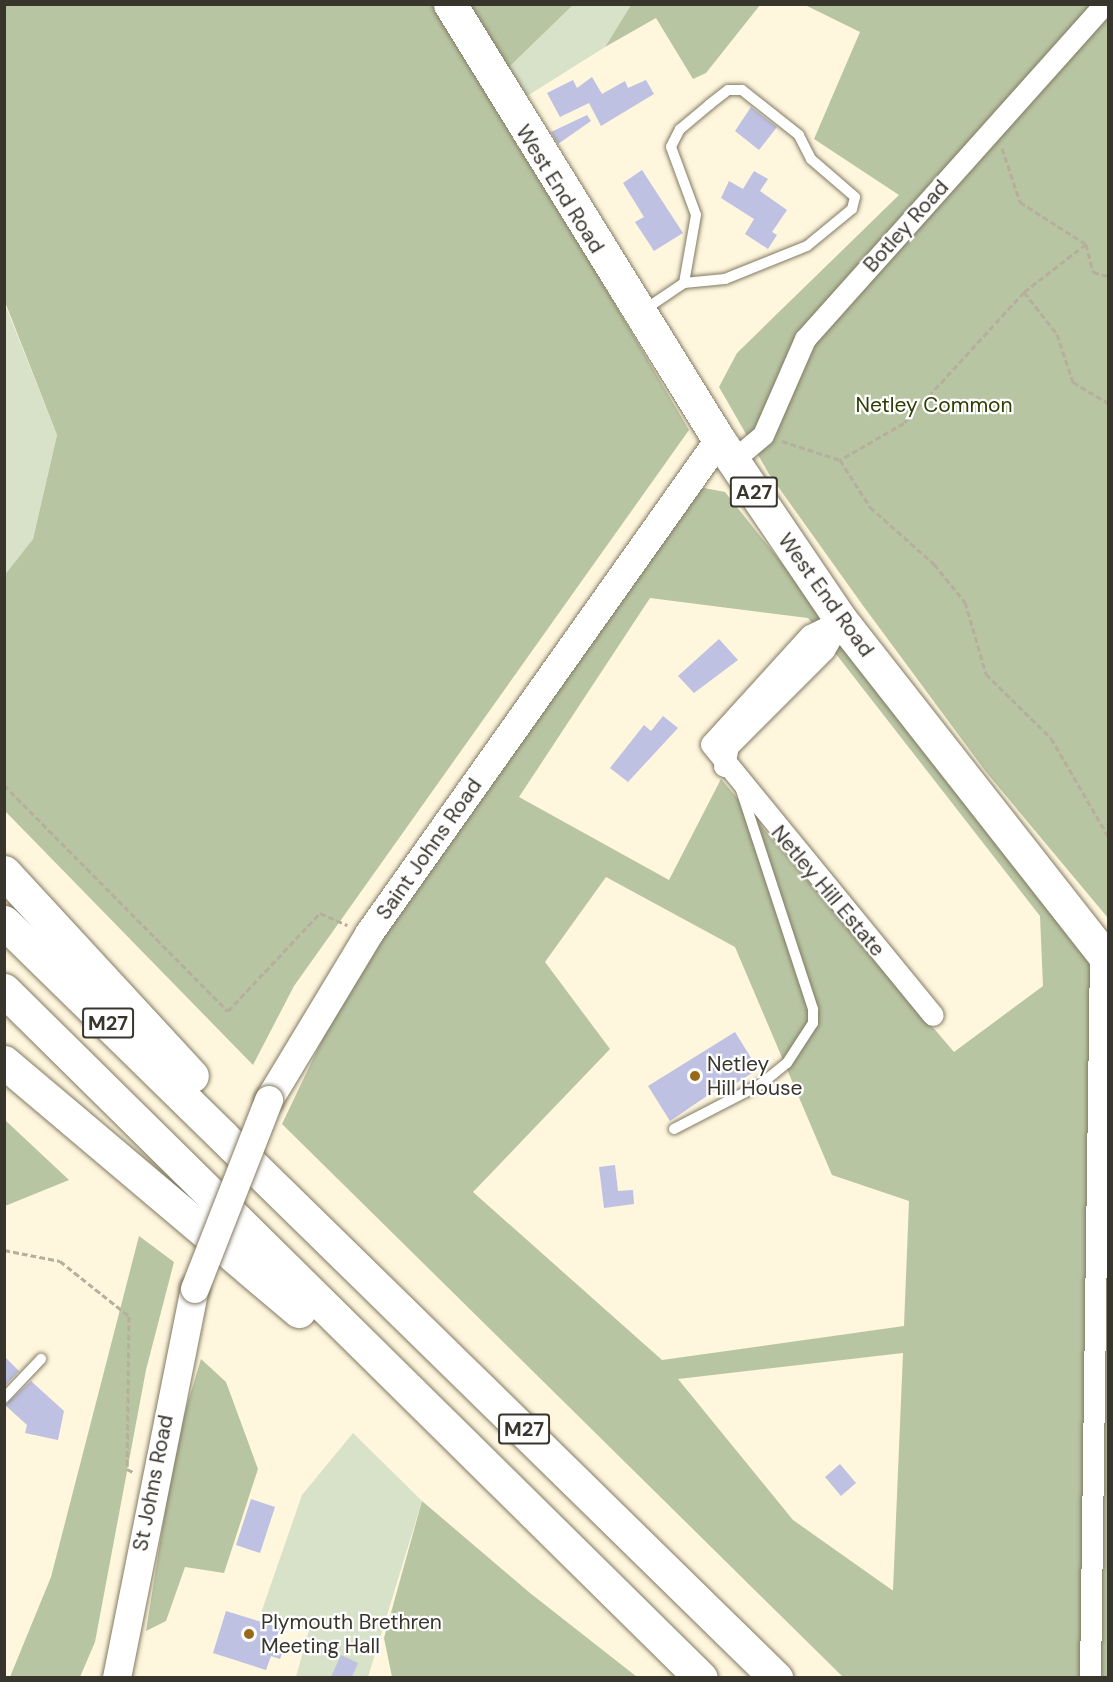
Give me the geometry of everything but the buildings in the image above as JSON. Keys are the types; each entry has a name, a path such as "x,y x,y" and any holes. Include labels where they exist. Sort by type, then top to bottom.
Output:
{"main road":[{"name":"West End Road","path":"450,4 639,314 726,451 841,620 1104,955"},
{"name":"Saint Johns Road","path":"195,1289 269,1100 369,934 726,451"},
{"name":"M27","path":"4,872 448,1354"},
{"name":"M27","path":"4,922 776,1677"},
{"name":"M27","path":"4,990 480,1464 701,1677"},
{"name":"M27","path":"4,1062 480,1464"},
{"name":"St Johns Road","path":"117,1677 153,1482 195,1289"}],"street":[{"name":"Botley Road","path":"726,451 763,435 805,339 1104,4"},
{"name":"Netley Hill Estate","path":"841,620 824,650 728,746 724,766 933,1015"},
{"path":"1090,1677 1104,955"}],"lane":[{"path":"639,314 684,282 725,279 807,246 845,218 855,197 812,159 799,135 760,101 728,90 680,129 671,147 696,215 684,282"},
{"path":"674,1129 761,1084 787,1063 813,1023 813,1009 739,784"},
{"path":"4,1398 40,1359"}],"path":[{"path":"995,126 1020,202 1086,244 1093,272 1108,276"},
{"path":"840,460 904,423 1024,292 1086,244"},
{"path":"1024,292 1057,334 1073,382 1108,403"},
{"path":"763,435 840,460 870,507 934,564 965,602 986,674 1051,738 1108,836"},
{"path":"4,785 228,1011 320,914 369,934"},
{"path":"4,1250 60,1261 129,1316 127,1469 153,1482"}],"green space":[{"path":"5,5 439,5 689,430 294,986 253,1065 5,811 4,576 33,539 57,435 5,302"},
{"path":"470,5 573,5 507,69"},
{"path":"573,5 631,5 605,47 524,98 507,69"},
{"path":"631,5 760,5 706,73 693,79 656,18 605,47"},
{"name":"Netley Common","path":"805,5 1108,5 1108,918 986,772 864,607 769,474 719,387 737,353 899,195 814,139 860,32"},
{"path":"4,302 57,435 33,539 5,576"},
{"path":"699,487 725,492 1108,972 1108,1677 843,1677 282,1124 323,1038 391,924","holes":["650,598 808,618 1040,916 1043,986 954,1052 721,779 669,880 519,797","606,877 735,947 832,1175 909,1201 904,1326 662,1360 473,1192 610,1049 545,962","903,1353 893,1590 793,1520 678,1379"]},
{"path":"5,1120 69,1180 5,1206"},
{"path":"139,1236 174,1262 146,1370 95,1642 80,1677 10,1677 51,1577"},
{"path":"201,1359 226,1382 258,1469 224,1573 185,1567 166,1621 146,1631 176,1442"},
{"path":"353,1433 422,1501 368,1677 296,1677 309,1630 261,1613 302,1495"},
{"path":"422,1501 530,1593 637,1677 392,1677 384,1638"}],"place":[{"name":"Netley Hill House","path":"695,1076"},
{"name":"Plymouth Brethren Meeting Hall","path":"249,1634"}]}
